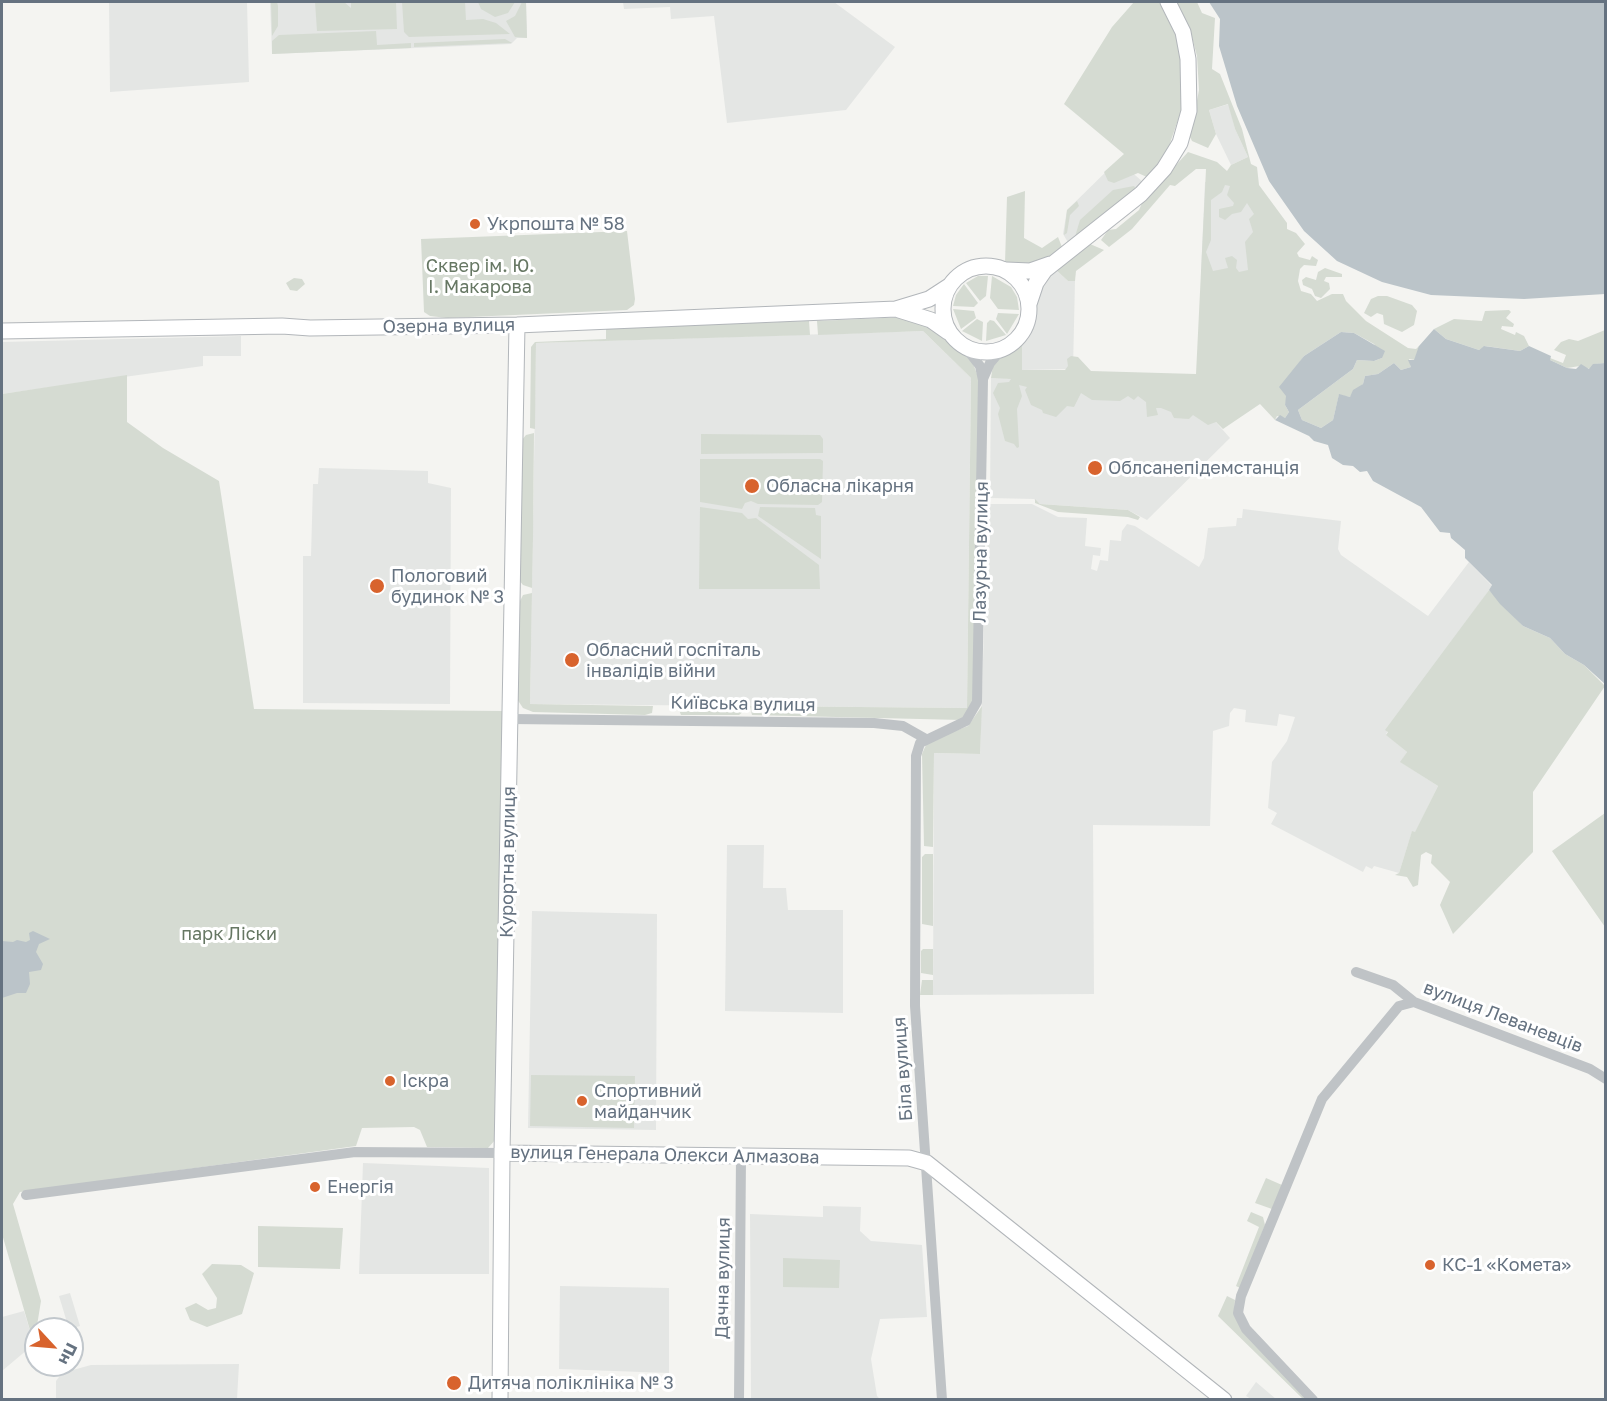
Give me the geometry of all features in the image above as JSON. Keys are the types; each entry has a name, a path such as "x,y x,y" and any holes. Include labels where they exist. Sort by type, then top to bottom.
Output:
{"street":[{"path":"1053,263 1030,271 976,266 958,275 949,286 943,299 942,314 950,334 966,348 983,352 1002,349 1015,341 1024,329 1038,278 1053,263 1141,194 1164,169 1180,143 1190,104 1188,59 1183,32 1168,2"},
{"path":"1006,270 1024,288 1029,304"},
{"name":"Озерна вулиця","path":"2,331 517,325 896,309 929,299 949,286"},
{"name":"Озерна вулиця","path":"896,309 931,320 950,334"},
{"name":"Курортна вулиця","path":"500,1400 502,1153 512,719 517,325"},
{"name":"Лазурна вулиця","path":"926,739 966,721 977,702 983,380 980,366 966,348"},
{"name":"Лазурна вулиця","path":"983,380 990,363 1002,349"},
{"name":"Київська вулиця","path":"512,719 874,723 903,726 926,739"},
{"name":"Біла вулиця","path":"926,739 920,743 916,756 915,1006 942,1400"},
{"name":"вулиця Леваневців","path":"1356,972 1393,985 1414,1002 1590,1069 1605,1079"},
{"path":"1313,1400 1246,1329 1238,1313 1240,1296 1322,1099 1399,1006 1414,1002"},
{"name":"вулиця Генерала Олекси Алмазова","path":"26,1195 355,1152 909,1158 927,1163 1224,1400"},
{"name":"Дачна вулиця","path":"739,1400 741,1156"}],"shaded area":[{"path":"109,2 247,2 249,82 110,92"},
{"path":"270,2 526,2 527,38 517,38 511,44 272,54"},
{"path":"623,2 834,2 895,47 846,110 727,123 714,16 671,19 670,7 624,9"},
{"path":"1209,2 1605,2 1605,294 1524,299 1431,295 1382,282 1337,261 1304,231 1269,181 1237,106 1219,46 1220,19"},
{"path":"1229,104 1235,129 1248,157 1231,165 1216,134 1209,110"},
{"path":"1118,160 1144,183 1069,244 1063,234 1067,210"},
{"path":"1205,182 1236,183 1255,213 1254,273 1201,272"},
{"path":"1055,269 1068,281 1075,281 1073,369 1022,370 1022,338 1031,324 1033,300 1039,285"},
{"path":"1434,329 1446,339 1479,350 1484,346 1520,351 1529,346 1551,356 1550,360 1567,368 1576,369 1581,364 1589,369 1593,364 1605,363 1605,684 1584,665 1565,654 1550,638 1523,626 1500,604 1489,590 1492,585 1465,558 1465,550 1451,538 1450,533 1440,532 1421,507 1373,481 1367,471 1360,472 1353,466 1343,465 1332,458 1328,445 1314,441 1309,436 1275,420 1280,415 1285,418 1289,412 1285,405 1286,396 1279,387 1304,356 1341,332 1354,333 1385,351 1382,358 1374,361 1357,360 1353,369 1298,410 1302,420 1321,428 1333,420 1339,394 1350,397 1353,390 1363,384 1365,376 1378,374 1394,363 1401,370 1411,367 1408,360 1414,360 1419,346"},
{"name":"Обласна лікарня","path":"923,331 971,378 967,708 530,704 536,343"},
{"path":"241,336 241,356 203,356 203,366 2,394 2,342"},
{"name":"Облсанепідемстанція","path":"991,378 1159,381 1206,411 1230,438 1147,520 1128,510 1040,504 1034,499 990,498"},
{"name":"Пологовий будинок № 3","path":"319,468 428,471 428,483 451,488 450,704 303,703 303,556 311,556 313,484 318,484"},
{"path":"988,504 1032,504 1058,517 1087,518 1085,546 1101,548 1100,556 1093,555 1091,569 1097,571 1100,560 1108,561 1110,540 1121,541 1122,531 1127,524 1135,526 1199,567 1204,558 1208,528 1236,526 1237,518 1242,518 1243,509 1341,521 1338,549 1341,555 1428,616 1469,562 1492,586 1386,734 1407,752 1401,762 1438,786 1415,833 1412,832 1399,873 1374,866 1372,869 1366,866 1363,872 1271,824 1277,813 1268,808 1272,762 1287,741 1295,717 1279,714 1277,726 1245,722 1246,710 1234,708 1230,713 1229,726 1213,731 1210,826 1093,825 1094,994 933,995 934,753 980,754"},
{"path":"727,845 764,845 763,888 786,888 788,910 843,910 843,1013 725,1011"},
{"path":"532,911 657,914 656,1130 528,1128"},
{"path":"33,931 50,939 39,944 36,952 43,964 41,970 29,972 30,984 26,993 17,993 2,998 2,941 26,942 30,940 29,933"},
{"path":"363,1163 489,1168 489,1274 359,1274"},
{"path":"823,1206 861,1207 860,1231 871,1241 922,1245 927,1317 880,1319 871,1359 877,1396 880,1399 751,1399 750,1214 823,1217"},
{"path":"560,1286 669,1288 669,1373 559,1369"},
{"path":"70,1293 77,1317 65,1317 59,1296"},
{"path":"24,1311 26,1317 24,1317 24,1352 2,1371 2,1317"},
{"path":"239,1364 237,1399 56,1399 56,1381 59,1377 84,1377 84,1367"},
{"path":"1256,1382 1276,1399 1251,1399 1246,1396"}],"green space":[{"path":"271,2 277,2 278,6 278,26 272,36"},
{"path":"315,2 344,2 351,8 351,2 396,2 397,29 317,31"},
{"path":"402,2 465,2 466,20 483,19 496,23 510,34 409,37 404,32"},
{"path":"478,2 515,2 508,13 495,17 481,9"},
{"path":"522,2 526,2 527,38 515,37 506,21 515,16"},
{"path":"1134,2 1159,2 1175,30 1181,63 1182,108 1166,155 1149,178 1138,173 1114,183 1108,181 1104,172 1124,154 1064,104 1112,27"},
{"path":"1177,2 1197,2 1202,13 1215,18 1212,69 1220,74 1242,129 1251,164 1257,167 1259,185 1287,223 1287,229 1296,233 1305,244 1297,253 1299,257 1310,260 1312,256 1318,260 1316,266 1304,265 1300,269 1298,281 1301,291 1311,294 1317,301 1332,294 1343,294 1346,301 1366,321 1408,348 1416,349 1419,346 1415,360 1409,359 1411,367 1401,370 1394,363 1378,374 1365,376 1363,384 1350,397 1339,395 1333,420 1321,428 1302,420 1298,410 1353,369 1357,360 1374,361 1382,358 1374,344 1354,333 1341,332 1304,356 1294,370 1285,405 1289,412 1285,418 1277,416 1275,420 1260,404 1223,429 1216,422 1208,425 1193,415 1189,419 1174,418 1171,412 1161,408 1156,408 1158,415 1147,417 1146,402 1138,396 1134,400 1128,396 1120,401 1092,400 1081,393 1074,407 1067,406 1056,417 1043,413 1042,410 1031,405 1025,390 1027,387 1019,385 1022,396 1017,409 1019,447 1017,448 1014,444 1005,441 998,414 1000,408 993,393 998,383 1009,382 1011,379 991,378 993,365 1022,338 1022,370 1065,370 1068,366 1067,359 1071,356 1078,357 1091,371 1196,374 1206,169 1196,169 1175,186 1170,185 1132,229 1109,247 1101,240 1108,230 1116,229 1139,210 1143,201 1188,152 1217,162 1227,171 1231,165 1248,157 1235,129 1228,104 1209,110 1216,134 1208,148 1192,141 1190,137 1199,90 1197,56 1190,30","holes":["1225,185 1230,186 1227,195 1234,203 1233,206 1219,209 1219,217 1225,220 1232,214 1241,212 1247,203 1254,214 1249,219 1253,232 1245,242 1248,270 1239,272 1236,268 1237,260 1232,256 1225,258 1228,268 1213,271 1206,252 1211,240 1211,200 1222,192"]},
{"path":"376,31 377,45 411,43 411,48 272,54 272,41 279,35"},
{"path":"505,39 512,43 414,47 414,43"},
{"path":"1134,186 1137,190 1074,240 1080,220 1113,190"},
{"path":"1025,191 1024,238 1042,248 1058,237 1062,247 1050,257 1029,266 1005,263 1007,197"},
{"path":"1077,201 1079,206 1070,215 1067,233 1064,235 1067,210"},
{"name":"Сквер ім. Ю. І. Макарова","path":"627,231 635,299 634,305 627,310 447,318 430,316 424,312 421,239"},
{"path":"1090,244 1104,250 1076,271 1075,281 1068,281 1055,269"},
{"path":"1325,268 1342,274 1342,277 1326,277 1324,281 1329,283 1330,289 1321,298 1315,296 1312,289 1303,285 1302,280 1306,277 1316,280 1318,272"},
{"path":"978,276 988,276 986,296 980,301 966,283"},
{"path":"992,276 1011,287 1017,297 1019,310 998,309 990,298"},
{"path":"294,278 302,279 305,284 297,291 290,290 286,283"},
{"path":"964,284 978,303 974,307 953,306 956,295"},
{"path":"1387,296 1412,305 1417,311 1414,325 1402,332 1384,324 1383,315 1377,313 1371,317 1364,313 1371,299"},
{"path":"953,309 974,311 976,318 961,329"},
{"path":"1509,310 1511,312 1506,318 1514,324 1513,327 1502,326 1501,329 1524,336 1529,346 1520,351 1485,346 1479,350 1446,339 1434,329 1454,319 1482,321 1485,311"},
{"path":"998,313 1019,314 1007,334 996,319"},
{"path":"905,317 918,319 946,336 972,361 979,379 974,704 962,720 752,715 750,706 967,708 971,378 923,331 818,335 817,321"},
{"path":"977,319 983,322 982,341 962,331"},
{"path":"990,320 994,321 1006,335 986,341 987,323"},
{"path":"809,321 810,335 536,343 535,429 530,428 531,347 535,342 606,339 606,328"},
{"path":"1605,330 1605,363 1595,364 1590,369 1580,366 1567,368 1550,360 1550,358 1563,363 1566,355 1554,350 1561,342 1569,339 1578,341"},
{"name":"парк Ліски","path":"127,375 127,422 163,448 219,481 254,709 504,711 496,1139 488,1148 427,1147 420,1130 414,1127 362,1128 356,1146 20,1192 13,1204 41,1301 38,1317 26,1317 2,1234 2,394"},
{"path":"534,433 532,588 523,585 519,580 522,440 526,435"},
{"path":"701,434 820,435 823,439 823,453 701,454"},
{"path":"700,459 820,459 823,461 822,502 818,505 758,504 751,501 745,503 742,509 700,502"},
{"path":"1035,499 1040,504 1128,510 1140,517 1138,520 1128,517 1058,512 1035,503"},
{"path":"700,507 742,513 748,519 756,518 819,565 820,589 699,589"},
{"path":"760,507 815,508 816,515 821,516 821,559 758,516"},
{"path":"1489,590 1523,626 1550,638 1565,654 1584,665 1605,686 1533,792 1533,852 1453,934 1440,905 1450,882 1431,863 1432,855 1426,852 1421,855 1418,885 1413,887 1407,877 1395,875 1399,873 1412,831 1415,832 1438,786 1400,762 1407,752 1386,735 1388,732 1385,730"},
{"path":"532,593 530,704 653,706 652,713 645,715 533,712 523,708 517,699 519,603 523,595"},
{"path":"677,705 745,706 744,711 739,715 681,715"},
{"path":"982,706 980,754 934,753 933,847 924,846 922,754 929,741 968,726"},
{"path":"1605,813 1605,927 1552,851"},
{"path":"925,854 933,854 933,926 922,924 922,857"},
{"path":"933,949 933,975 921,973 921,951"},
{"path":"922,980 933,980 933,995 920,995"},
{"name":"Спортивний майданчик","path":"531,1075 635,1076 634,1128 530,1126"},
{"path":"1266,1178 1282,1185 1272,1209 1255,1203"},
{"path":"1251,1212 1263,1217 1265,1225 1240,1288 1236,1286 1259,1227 1247,1221"},
{"path":"258,1226 343,1228 340,1269 258,1267"},
{"path":"783,1258 840,1260 839,1288 783,1287"},
{"path":"212,1264 241,1265 254,1273 242,1314 207,1327 190,1320 185,1308 196,1303 208,1310 216,1308 217,1298 202,1274"},
{"path":"1227,1296 1235,1300 1234,1313 1306,1399 1303,1399 1218,1316"}],"place":[{"name":"Укрпошта № 58","path":"475,224"},
{"name":"Облсанепідемстанція","path":"1095,468"},
{"name":"Обласна лікарня","path":"752,486"},
{"name":"Пологовий будинок № 3","path":"377,586"},
{"name":"Обласний госпіталь інвалідів війни","path":"572,660"},
{"name":"Іскра","path":"390,1081"},
{"name":"Спортивний майданчик","path":"582,1101"},
{"name":"Енергія","path":"315,1187"},
{"name":"КС-1 «Комета»","path":"1430,1265"},
{"name":"Дитяча поліклініка № 3","path":"454,1383"}]}
